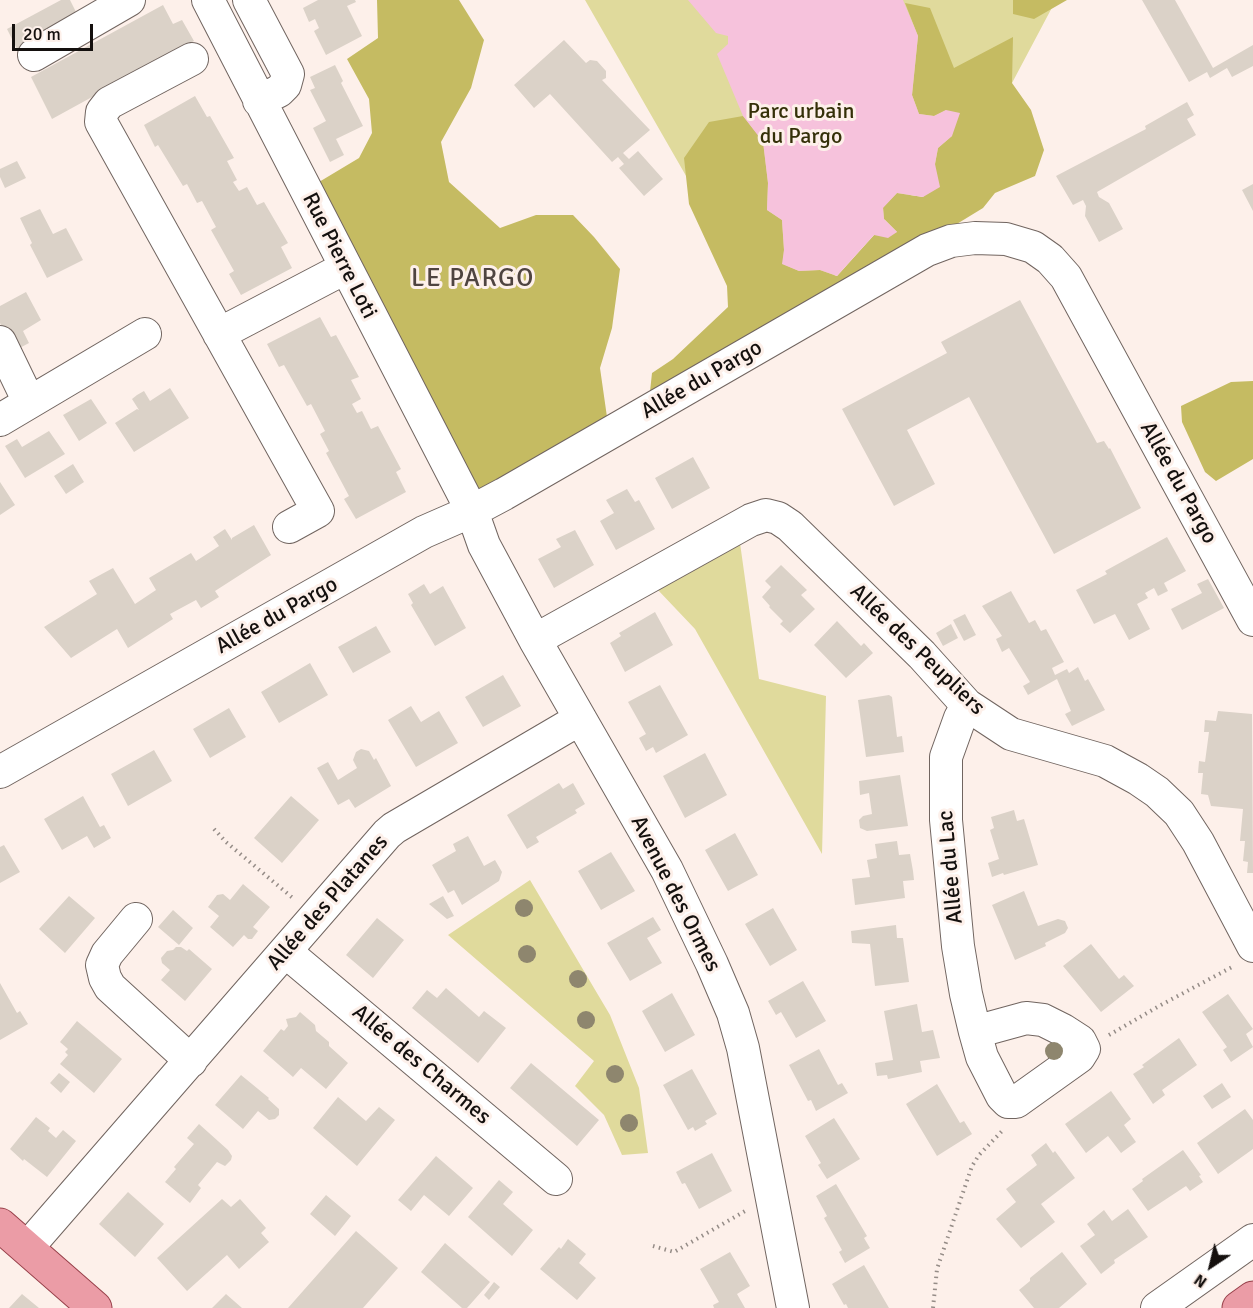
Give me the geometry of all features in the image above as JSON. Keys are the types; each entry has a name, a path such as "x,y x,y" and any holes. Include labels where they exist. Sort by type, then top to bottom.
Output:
{"main road":[{"path":"0,1225 95,1308"},
{"path":"1239,1308 1253,1298"}],"street":[{"path":"34,55 88,10 129,0"},
{"name":"Rue Pierre Loti","path":"208,0 472,511"},
{"path":"249,0 288,74 285,85 279,91 260,100"},
{"path":"192,59 109,103 102,112 101,122 318,511 289,527"},
{"name":"Allée du Pargo","path":"0,772 424,532 472,511 927,250 951,241 975,238 1006,239 1033,247 1050,259 1066,278 1253,620"},
{"path":"219,334 345,268"},
{"path":"0,420 145,334"},
{"path":"0,342 29,402"},
{"name":"Avenue des Ormes","path":"472,511 484,545 535,640 667,870 733,1013 750,1081 794,1308"},
{"name":"Allée des Peupliers","path":"535,640 752,520 766,515 778,518 790,526 922,655 968,705 1011,734 1105,761 1138,778 1157,792 1179,813 1198,842 1246,955"},
{"name":"Allée du Lac","path":"968,705 960,718 946,757 946,820 958,946 966,994 982,1057 994,1084 1008,1102 1016,1102"},
{"name":"Allée des Platanes","path":"27,1248 394,828 580,719"},
{"path":"136,919 107,954 102,965 105,978 110,987 191,1061"},
{"name":"Allée des Charmes","path":"286,952 556,1179"},
{"path":"975,1032 1026,1018 1043,1020 1080,1041 1084,1049 1079,1057 1016,1102"},
{"path":"1157,1308 1253,1240"}],"path":[{"path":"214,829 226,842 315,917"},
{"path":"1084,1049 1246,955"},
{"path":"933,1308 937,1269 972,1166 979,1155 1002,1131 1016,1102"},
{"path":"653,1246 674,1252 772,1195"}],"green space":[{"name":"Parc urbain du Pargo","path":"585,0 1056,0 1012,83 778,336"},
{"path":"740,543 759,679 826,696 822,854 695,629 657,589"},
{"path":"530,880 610,1015 639,1088 648,1153 622,1155 604,1115 575,1086 594,1061 448,935"}],"shaded area":[{"path":"377,0 459,0 484,40 471,88 441,142 449,182 500,228 536,215 573,215 620,269 612,328 600,368 607,417 486,493 471,484 314,185 359,158 372,133 369,99 347,59 378,38"},
{"path":"688,0 903,0 918,36 912,95 919,114 934,116 946,110 960,113 952,136 938,148 935,164 940,187 923,197 897,193 883,208 884,219 897,232 888,238 874,235 837,276 820,270 799,271 782,264 784,250 782,220 767,210 768,183 763,142 743,116 717,54 728,44 728,36 716,33"},
{"path":"1013,0 1067,0 1034,19 1013,14"},
{"path":"905,3 930,8 954,68 1013,37 1012,83 1031,110 1044,150 1035,176 995,193 983,208 947,230 649,401 652,373 673,359 728,307 727,286 689,204 684,158 709,122 743,116 763,141 768,183 767,210 782,220 783,264 799,271 820,270 837,276 874,235 897,232 884,219 883,207 897,193 923,197 935,164 938,148 952,136 946,110 934,116 919,114 912,95 918,36"},
{"path":"1253,381 1253,459 1216,481 1205,472 1182,422 1181,406 1231,382"}],"building":[{"path":"61,0 70,0 78,16 17,49 7,29"},
{"path":"318,0 355,0 356,2 347,6 362,36 326,55 314,31 319,28 315,19 309,22 303,8"},
{"path":"1142,0 1175,0 1213,68 1253,45 1253,66 1232,77 1227,68 1210,78 1207,72 1189,82"},
{"path":"163,5 173,24 182,20 194,41 52,119 31,77"},
{"path":"564,40 586,63 590,60 597,61 606,71 606,78 602,80 650,130 623,153 629,159 638,151 663,179 644,196 619,168 624,164 618,157 612,162 550,94 534,108 514,85"},
{"path":"335,65 343,81 341,83 363,126 336,139 344,155 330,162 313,128 326,121 310,90 315,88 310,77"},
{"path":"195,96 207,117 210,116 234,158 227,161 237,180 233,182 239,191 247,187 257,205 264,202 288,243 281,247 292,268 241,295 229,274 234,271 211,230 216,227 202,201 197,203 187,184 183,186 158,145 155,147 144,125"},
{"path":"1187,102 1194,115 1187,119 1196,135 1097,192 1099,197 1109,203 1123,229 1099,242 1085,216 1086,206 1083,200 1073,205 1056,176 1146,129 1145,126"},
{"path":"17,161 26,178 5,188 0,177 0,169"},
{"path":"1253,184 1253,211 1242,190"},
{"path":"40,209 53,234 66,228 83,260 47,278 30,245 32,243 20,218"},
{"path":"26,292 41,320 23,331 29,343 14,351 0,323 0,306"},
{"path":"1020,300 1097,443 1104,441 1110,448 1141,508 1054,554 969,397 907,430 935,484 894,506 842,409 947,353 941,342"},
{"path":"320,317 331,337 336,335 359,377 351,380 361,399 352,404 357,413 362,411 371,429 378,426 401,469 396,472 406,492 356,519 344,499 349,496 326,453 329,451 320,434 325,431 311,404 307,406 284,365 279,367 267,344"},
{"path":"170,388 189,418 134,452 115,423 137,409 139,410 132,399 137,395 144,391 150,401"},
{"path":"91,399 107,423 79,441 63,415"},
{"path":"49,431 65,454 25,478 5,446 17,439 22,447"},
{"path":"693,457 710,488 672,509 655,478"},
{"path":"73,464 84,482 66,494 54,476"},
{"path":"0,482 15,505 0,515"},
{"path":"627,489 635,502 639,500 655,529 616,550 600,521 614,513 606,500"},
{"path":"254,525 271,555 215,591 219,597 201,608 196,600 170,614 173,619 128,648 117,629 71,658 44,627 97,594 89,581 113,568 135,604 156,590 149,578 191,553 196,561 210,552 219,546 213,537 225,529 232,540"},
{"path":"575,530 594,565 554,588 538,559 561,547 556,539"},
{"path":"1167,537 1186,571 1164,583 1168,591 1158,596 1154,588 1145,593 1148,598 1137,604 1150,629 1129,640 1115,614 1094,624 1076,590 1107,574 1105,571"},
{"path":"781,565 807,590 801,595 815,609 790,633 780,624 783,621 762,597 771,587 765,581"},
{"path":"1208,579 1224,608 1182,630 1171,609 1202,593 1197,584"},
{"path":"424,584 430,594 443,586 466,628 435,646 411,605 413,603 408,594"},
{"path":"1011,591 1029,623 1035,620 1041,631 1046,629 1064,662 1052,668 1055,675 1067,669 1069,673 1078,667 1085,681 1088,679 1105,710 1072,726 1065,714 1071,711 1057,679 1028,695 1023,686 1030,682 1009,648 1002,652 996,639 1002,636 982,606"},
{"path":"655,612 673,645 625,672 610,643 621,636 619,633"},
{"path":"965,614 976,635 964,641 953,620"},
{"path":"837,621 861,646 864,643 873,653 846,678 814,645"},
{"path":"951,624 958,638 943,646 936,633"},
{"path":"376,626 391,652 353,673 338,647"},
{"path":"310,663 328,695 279,723 261,692"},
{"path":"503,675 521,706 483,727 465,697"},
{"path":"660,685 688,735 656,753 653,747 646,751 639,738 646,734 628,702"},
{"path":"889,695 892,697 897,737 902,736 904,752 866,757 858,700"},
{"path":"411,706 421,722 439,711 458,743 416,767 388,720"},
{"path":"229,708 246,737 210,758 193,729"},
{"path":"1218,711 1252,714 1253,873 1247,873 1248,862 1243,861 1245,841 1240,841 1243,809 1211,806 1208,795 1201,794 1203,773 1198,773 1199,761 1205,762 1209,732 1204,732 1205,720 1216,721"},
{"path":"361,749 369,751 374,760 376,758 391,786 355,808 349,799 338,805 317,768 328,762 338,780 357,768 353,760 356,752"},
{"path":"154,750 172,781 128,806 111,774"},
{"path":"705,753 727,795 685,818 663,776"},
{"path":"900,775 908,826 867,831 860,828 859,820 863,816 872,814 869,793 860,795 859,781"},
{"path":"559,783 563,789 573,783 585,804 575,810 577,813 536,837 539,842 527,849 507,815"},
{"path":"83,796 100,827 104,825 111,838 94,848 87,836 62,850 44,819"},
{"path":"291,796 319,820 282,863 254,838"},
{"path":"1014,810 1017,821 1024,819 1038,865 992,877 988,863 999,859 990,830 994,828 991,817"},
{"path":"735,833 758,875 728,891 705,850"},
{"path":"468,836 484,866 495,860 502,872 499,881 462,905 454,890 448,893 432,865 456,851 453,844"},
{"path":"897,841 899,855 910,854 913,871 914,880 903,881 905,898 855,905 852,879 870,877 867,860 877,858 875,844"},
{"path":"4,845 20,872 0,883 0,847"},
{"path":"611,852 635,891 601,910 578,871"},
{"path":"243,884 270,907 253,927 258,931 252,939 244,935 233,947 210,927 219,916 208,907 217,895 223,894 230,900"},
{"path":"1024,891 1038,926 1058,919 1065,921 1068,928 1065,933 1045,943 1046,946 1015,960 992,905"},
{"path":"69,896 95,918 65,953 39,929"},
{"path":"443,896 454,916 447,919 429,904"},
{"path":"773,908 797,950 770,966 745,924"},
{"path":"173,910 193,928 179,945 158,927"},
{"path":"653,917 661,930 647,938 662,963 630,981 607,943"},
{"path":"377,918 404,940 373,978 346,955"},
{"path":"896,925 897,938 903,938 909,982 875,986 870,944 852,943 851,931"},
{"path":"1091,944 1119,979 1124,975 1134,986 1101,1012 1063,966"},
{"path":"176,947 187,951 189,949 212,969 185,1001 161,980 170,970 162,963 161,958 167,951"},
{"path":"803,981 826,1021 796,1038 781,1012 776,1015 768,1001"},
{"path":"0,983 17,1013 20,1011 28,1024 0,1040"},
{"path":"446,988 479,1017 484,1011 506,1028 478,1063 412,1008 427,990 437,998"},
{"path":"672,993 695,1035 665,1052 642,1011"},
{"path":"1228,994 1253,1029 1246,1034 1253,1047 1231,1062 1223,1050 1227,1047 1202,1012"},
{"path":"917,1004 922,1032 933,1030 940,1058 920,1061 922,1072 888,1079 887,1075 877,1076 875,1063 893,1060 884,1011"},
{"path":"300,1012 315,1025 316,1031 329,1042 329,1046 348,1063 326,1089 301,1068 293,1077 263,1051 281,1029 284,1031 288,1026 286,1019 296,1017"},
{"path":"77,1021 122,1059 94,1093 60,1064 68,1055 65,1052 68,1049 60,1042"},
{"path":"1179,1038 1197,1065 1162,1090 1165,1095 1153,1104 1133,1074"},
{"path":"819,1049 838,1085 842,1083 848,1093 816,1111 811,1100 808,1101 789,1065"},
{"path":"531,1063 599,1120 577,1146 510,1088"},
{"path":"692,1069 717,1114 695,1131 693,1127 688,1130 663,1085"},
{"path":"59,1073 70,1082 61,1093 50,1083"},
{"path":"241,1075 279,1109 279,1115 275,1119 269,1120 258,1111 243,1129 215,1105"},
{"path":"1222,1083 1231,1097 1212,1109 1203,1096"},
{"path":"937,1084 960,1123 964,1121 972,1134 937,1156 906,1104"},
{"path":"1111,1091 1131,1119 1124,1125 1136,1142 1121,1153 1108,1136 1086,1153 1065,1124"},
{"path":"338,1097 366,1121 379,1107 395,1120 357,1166 313,1128"},
{"path":"1245,1109 1253,1120 1253,1149 1218,1174 1197,1143"},
{"path":"36,1117 50,1128 48,1131 56,1138 63,1130 76,1141 47,1177 10,1149"},
{"path":"834,1118 860,1159 827,1179 818,1165 821,1163 805,1136"},
{"path":"199,1124 232,1156 225,1166 217,1162 198,1185 201,1188 190,1203 165,1182 176,1169 174,1167 194,1144 187,1138"},
{"path":"1046,1143 1053,1153 1055,1151 1075,1178 1041,1204 1055,1222 1021,1248 996,1219 1016,1202 1006,1189 1037,1165 1031,1155"},
{"path":"1183,1150 1201,1175 1199,1176 1203,1182 1190,1191 1186,1186 1148,1211 1132,1189 1143,1181 1142,1179"},
{"path":"712,1153 732,1191 699,1209 685,1183 682,1184 676,1172"},
{"path":"436,1156 473,1188 449,1216 424,1195 411,1211 398,1200"},
{"path":"499,1180 513,1192 503,1204 533,1230 512,1256 468,1217"},
{"path":"836,1184 867,1236 864,1238 870,1248 845,1263 839,1252 842,1250 824,1218 827,1216 816,1196"},
{"path":"128,1192 164,1224 135,1257 99,1224"},
{"path":"326,1195 351,1216 335,1236 310,1214"},
{"path":"222,1199 231,1207 240,1199 266,1228 261,1233 269,1242 239,1269 227,1255 187,1291 157,1258"},
{"path":"1128,1209 1148,1237 1114,1260 1115,1263 1101,1274 1080,1246 1095,1235 1087,1224 1104,1210 1112,1221"},
{"path":"356,1231 398,1268 363,1308 288,1308"},
{"path":"568,1239 586,1254 579,1263 596,1278 577,1300 540,1269"},
{"path":"445,1243 490,1282 467,1308 462,1308 421,1272"},
{"path":"730,1252 750,1286 737,1294 745,1308 714,1308 713,1305 719,1302 700,1269"},
{"path":"1062,1252 1087,1284 1059,1308 1034,1308 1019,1290"},
{"path":"864,1265 889,1308 848,1308 846,1304 844,1305 832,1284"},
{"path":"494,1282 500,1287 489,1300 484,1295"},
{"path":"22,1294 39,1308 9,1308"},
{"path":"226,1294 242,1308 212,1308"}],"district":[{"name":"LE PARGO","path":"473,279"}]}
